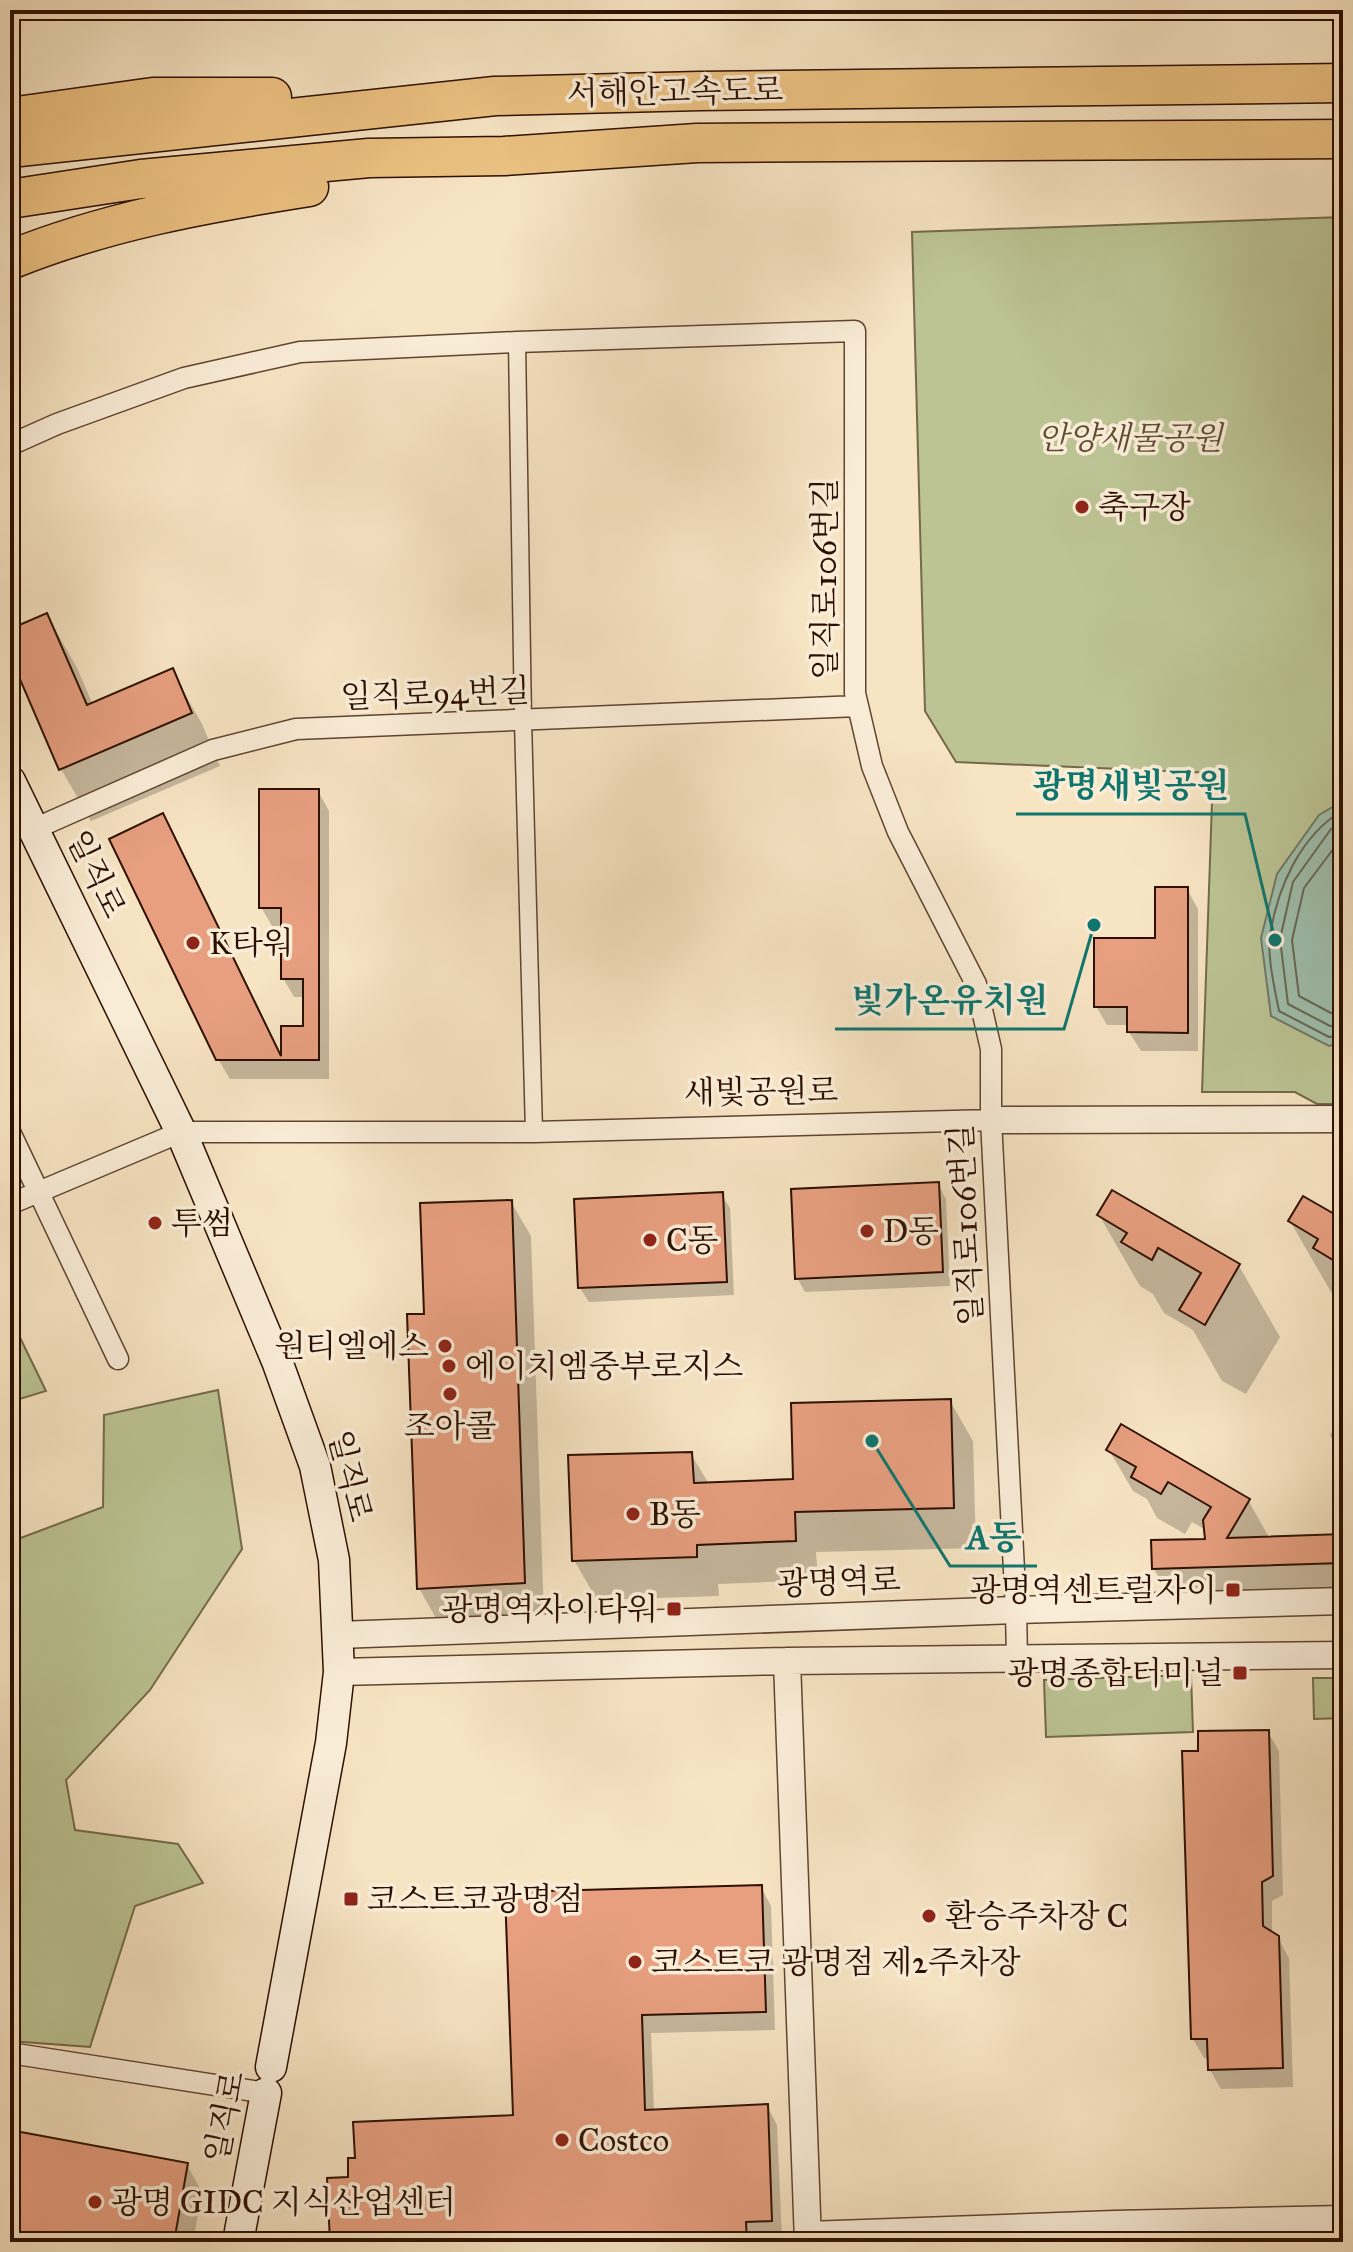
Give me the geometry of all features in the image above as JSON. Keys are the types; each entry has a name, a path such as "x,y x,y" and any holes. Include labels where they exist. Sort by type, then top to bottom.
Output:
{"highway":[{"name":"서해안고속도로","path":"10,148 495,96 1343,83"},
{"path":"10,117 153,97 495,96"},
{"name":"서해안고속도로","path":"10,199 141,179 369,158 504,156 697,143 1343,139"},
{"path":"10,260 52,243 156,214 504,156"}],"main road":[{"name":"일직로","path":"10,781 181,1132 277,1361 315,1466 334,1560 339,1672 331,1743 238,2242"}],"street":[{"name":"일직로106번길","path":"10,445 57,424 184,378 300,352 855,331 855,693 872,766 898,832 976,984 991,1049 991,1120 1017,1659"},
{"path":"517,342 534,1132"},
{"name":"일직로94번길","path":"34,829 213,750 296,729 858,706"},
{"name":"새빛공원로","path":"181,1132 534,1132 991,1120 1343,1119"},
{"path":"10,1132 118,1359"},
{"path":"10,1204 181,1132"},
{"name":"광명역로","path":"338,1635 1343,1601"},
{"path":"339,1672 787,1661 1343,1655"},
{"path":"787,1661 808,2239 1115,2224 1343,2219"},
{"path":"10,2053 269,2080"}],"green space":[{"name":"안양새물공원","path":"1343,217 1343,1104 1317,1104 1295,1092 1202,1092 1213,773 956,762 925,711 912,232"},
{"path":"10,1317 46,1391 10,1402"},
{"path":"218,1390 242,1549 150,1690 66,1780 75,1830 178,1844 203,1883 135,1906 90,2047 10,2041 10,1542 103,1507 104,1415"},
{"path":"1191,1675 1193,1732 1046,1737 1044,1680"},
{"path":"1313,1678 1343,1678 1343,1718 1314,1719"}],"water":[{"path":"1343,801 1343,1042 1329,1046 1271,1016 1261,938 1277,874 1319,815"}],"building":[{"path":"47,613 87,705 173,668 192,713 59,770 10,656 10,629"},
{"name":"K타워","path":"259,789 319,789 319,1060 216,1060 109,839 163,813 281,1056 281,1026 303,1026 303,979 281,979 281,908 259,908"},
{"path":"1155,887 1188,887 1188,1033 1127,1032 1127,1007 1094,1007 1094,938 1155,938"},
{"name":"D동","path":"939,1182 943,1272 795,1279 791,1189"},
{"path":"1112,1190 1240,1264 1205,1325 1179,1310 1201,1273 1158,1248 1152,1260 1121,1242 1127,1233 1097,1215"},
{"name":"C동","path":"723,1192 727,1282 578,1288 574,1199"},
{"path":"1303,1196 1343,1219 1343,1266 1313,1248 1318,1239 1288,1221"},
{"path":"512,1200 525,1583 417,1589 407,1314 424,1314 420,1203"},
{"path":"951,1399 954,1508 795,1512 796,1541 697,1545 697,1557 572,1561 568,1455 692,1452 694,1483 793,1479 791,1403"},
{"path":"1121,1424 1250,1499 1227,1538 1343,1534 1343,1563 1152,1569 1151,1540 1205,1539 1203,1520 1211,1507 1168,1482 1161,1494 1131,1477 1136,1467 1106,1450"},
{"path":"1269,1730 1273,1876 1262,1882 1263,1926 1279,1936 1283,2068 1208,2070 1207,2039 1191,2039 1182,1751 1198,1751 1198,1731"},
{"name":"Costco","path":"762,1885 766,2012 642,2015 645,2110 768,2104 772,2221 746,2222 747,2242 330,2242 327,2178 348,2177 348,2158 355,2158 353,2122 513,2115 505,1892"},
{"name":"광명 GIDC 지식산업센터","path":"10,2130 188,2163 174,2242 10,2242"}],"place":[{"name":"축구장","path":"1082,507"},
{"name":"빛가온유치원","path":"1094,925"},
{"name":"광명새빛공원","path":"1275,940"},
{"name":"K타워","path":"193,943"},
{"name":"투썸","path":"155,1223"},
{"name":"D동","path":"867,1231"},
{"name":"C동","path":"650,1240"},
{"name":"원티엘에스","path":"445,1346"},
{"name":"에이치엠중부로지스","path":"449,1366"},
{"name":"조아콜","path":"450,1394"},
{"name":"A동","path":"872,1441"},
{"name":"B동","path":"633,1514"},
{"name":"광명역센트럴자이","path":"1233,1590"},
{"name":"광명역자이타워","path":"674,1609"},
{"name":"광명종합터미널","path":"1240,1673"},
{"name":"코스트코광명점","path":"351,1899"},
{"name":"환승주차장 C","path":"929,1916"},
{"name":"코스트코 광명점 제2주차장","path":"635,1962"},
{"name":"Costco","path":"562,2140"},
{"name":"광명 GIDC 지식산업센터","path":"95,2202"}]}
